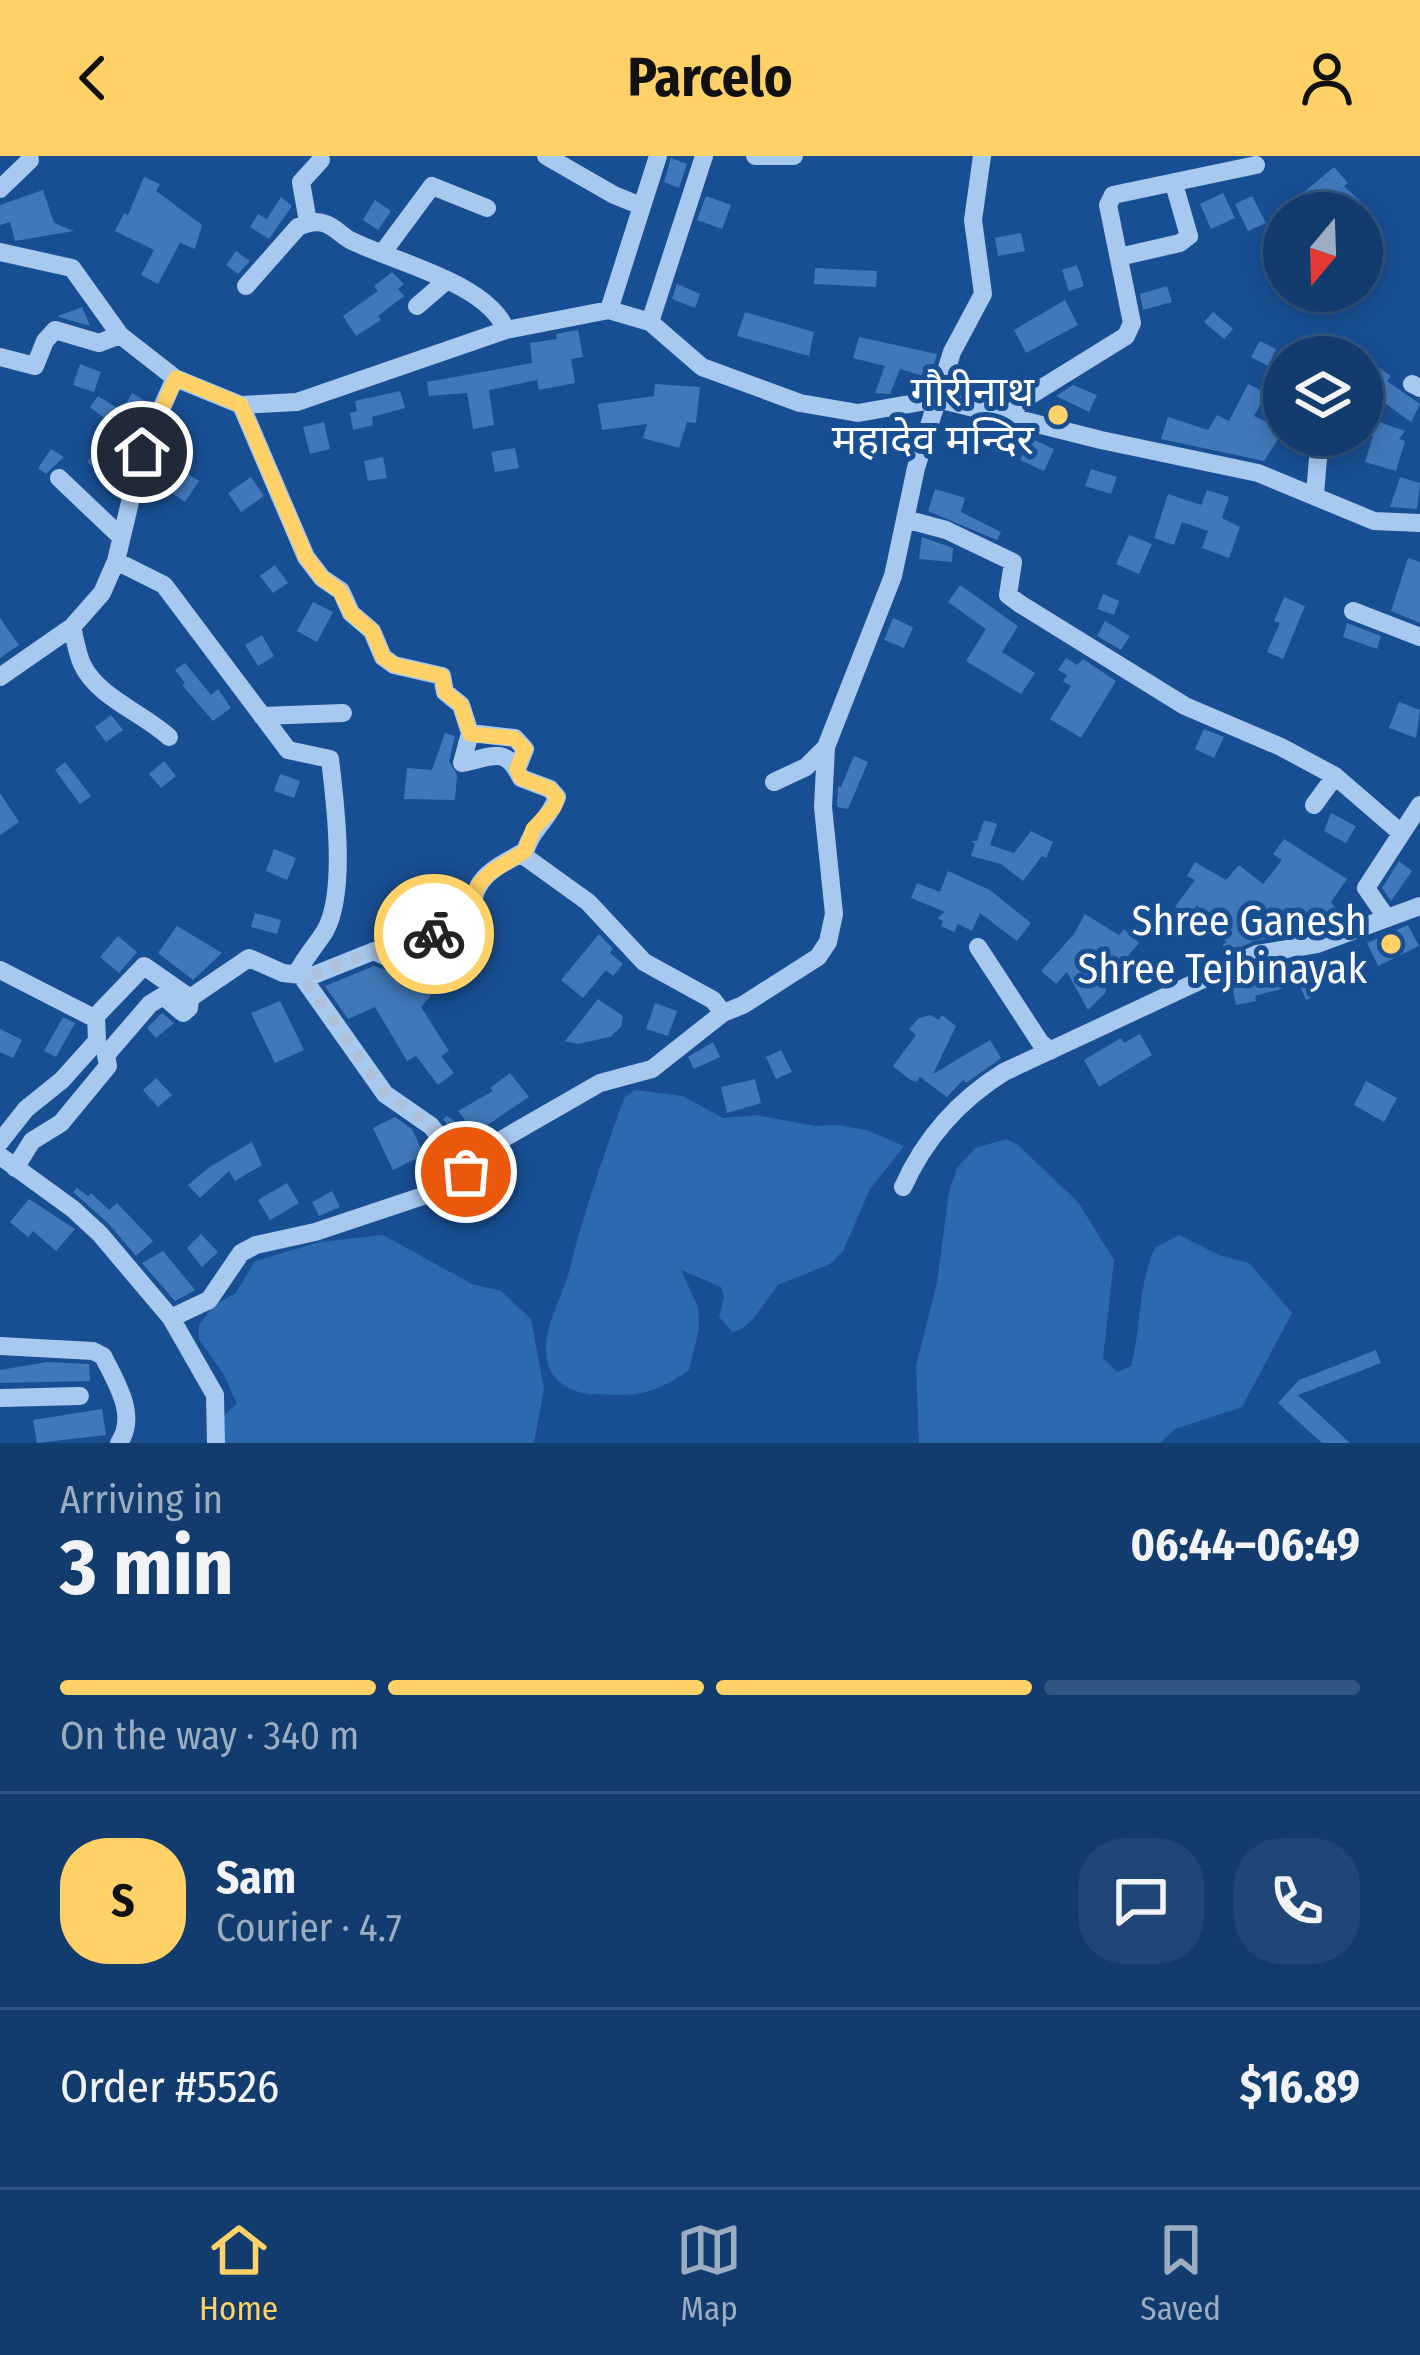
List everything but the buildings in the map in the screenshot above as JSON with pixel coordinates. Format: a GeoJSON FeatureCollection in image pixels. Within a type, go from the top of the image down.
{"type":"FeatureCollection","features":[{"type":"Feature","properties":{"kind":"street"},"geometry":{"type":"LineString","coordinates":[[546,156],[640,206]]}},
{"type":"Feature","properties":{"kind":"street"},"geometry":{"type":"LineString","coordinates":[[609,310],[658,156]]}},
{"type":"Feature","properties":{"kind":"street"},"geometry":{"type":"LineString","coordinates":[[650,322],[704,156]]}},
{"type":"Feature","properties":{"kind":"street"},"geometry":{"type":"LineString","coordinates":[[755,156],[794,156]]}},
{"type":"Feature","properties":{"kind":"street"},"geometry":{"type":"LineString","coordinates":[[171,1318],[209,1300],[241,1253],[432,1192],[466,1172],[501,1140],[600,1083],[652,1069],[723,1013],[818,957],[828,942],[834,914],[824,807],[826,747],[893,576],[952,352],[983,294],[973,220],[982,156]]}},
{"type":"Feature","properties":{"kind":"street"},"geometry":{"type":"LineString","coordinates":[[0,189],[31,160]]}},
{"type":"Feature","properties":{"kind":"street"},"geometry":{"type":"LineString","coordinates":[[308,222],[301,182],[321,160]]}},
{"type":"Feature","properties":{"kind":"street"},"geometry":{"type":"LineString","coordinates":[[1010,416],[1022,401],[1126,336],[1132,312],[1108,205],[1114,195],[1256,165]]}},
{"type":"Feature","properties":{"kind":"street"},"geometry":{"type":"LineString","coordinates":[[1119,257],[1180,243],[1190,236],[1174,184]]}},
{"type":"Feature","properties":{"kind":"street"},"geometry":{"type":"LineString","coordinates":[[383,252],[432,186],[487,208]]}},
{"type":"Feature","properties":{"kind":"street"},"geometry":{"type":"LineString","coordinates":[[246,286],[298,227],[308,222],[327,224],[351,241],[489,304],[506,330]]}},
{"type":"Feature","properties":{"kind":"street"},"geometry":{"type":"LineString","coordinates":[[0,252],[72,268],[120,335],[176,378],[241,405],[297,402],[506,330],[609,310],[650,322],[702,367],[800,404],[858,412],[938,399],[1258,473],[1375,521],[1420,523]]}},
{"type":"Feature","properties":{"kind":"street"},"geometry":{"type":"LineString","coordinates":[[417,306],[445,282]]}},
{"type":"Feature","properties":{"kind":"street"},"geometry":{"type":"LineString","coordinates":[[0,357],[34,366],[55,330],[99,344],[120,335]]}},
{"type":"Feature","properties":{"kind":"street"},"geometry":{"type":"LineString","coordinates":[[0,677],[72,627],[102,593],[116,561],[142,452],[176,378]]}},
{"type":"Feature","properties":{"kind":"street"},"geometry":{"type":"LineString","coordinates":[[241,405],[306,557],[340,591],[351,613],[372,631],[383,657],[394,665],[442,676],[445,692],[461,705],[470,734],[462,763],[502,755],[512,759],[521,778],[550,789],[557,797],[533,829],[524,856],[597,910],[644,962],[712,1000],[723,1013]]}},
{"type":"Feature","properties":{"kind":"street"},"geometry":{"type":"LineString","coordinates":[[1316,494],[1319,456]]}},
{"type":"Feature","properties":{"kind":"street"},"geometry":{"type":"LineString","coordinates":[[58,478],[122,537]]}},
{"type":"Feature","properties":{"kind":"street"},"geometry":{"type":"LineString","coordinates":[[905,519],[946,530],[1013,562],[1008,596],[1185,706],[1335,776],[1400,833]]}},
{"type":"Feature","properties":{"kind":"street"},"geometry":{"type":"LineString","coordinates":[[116,561],[164,585],[196,641],[288,750],[330,759],[340,833],[331,911],[326,929],[298,971],[385,1094],[431,1126],[466,1172]]}},
{"type":"Feature","properties":{"kind":"street"},"geometry":{"type":"LineString","coordinates":[[1353,611],[1420,637]]}},
{"type":"Feature","properties":{"kind":"street"},"geometry":{"type":"LineString","coordinates":[[72,627],[83,667],[106,694],[146,715],[170,737]]}},
{"type":"Feature","properties":{"kind":"street"},"geometry":{"type":"LineString","coordinates":[[1124,699],[1136,678]]}},
{"type":"Feature","properties":{"kind":"street"},"geometry":{"type":"LineString","coordinates":[[262,716],[344,713]]}},
{"type":"Feature","properties":{"kind":"street"},"geometry":{"type":"LineString","coordinates":[[470,734],[514,738],[525,749],[517,769]]}},
{"type":"Feature","properties":{"kind":"street"},"geometry":{"type":"LineString","coordinates":[[774,782],[806,767],[826,747]]}},
{"type":"Feature","properties":{"kind":"street"},"geometry":{"type":"LineString","coordinates":[[1314,805],[1335,776]]}},
{"type":"Feature","properties":{"kind":"street"},"geometry":{"type":"LineString","coordinates":[[1386,916],[1366,888],[1420,805]]}},
{"type":"Feature","properties":{"kind":"street"},"geometry":{"type":"LineString","coordinates":[[216,1443],[215,1395],[171,1318],[100,1234],[8,1162],[61,1123],[108,1066],[106,1055],[149,1004],[163,995],[183,1013],[190,998],[248,958],[303,977],[374,951],[389,958],[463,917],[478,885],[525,851]]}},
{"type":"Feature","properties":{"kind":"street"},"geometry":{"type":"LineString","coordinates":[[903,1187],[932,1136],[976,1089],[1257,954],[1317,944],[1420,907]]}},
{"type":"Feature","properties":{"kind":"street"},"geometry":{"type":"LineString","coordinates":[[978,947],[1050,1051]]}},
{"type":"Feature","properties":{"kind":"street"},"geometry":{"type":"LineString","coordinates":[[0,1142],[26,1109],[62,1080],[98,1041],[96,1019],[144,966],[190,998]]}},
{"type":"Feature","properties":{"kind":"street"},"geometry":{"type":"LineString","coordinates":[[0,970],[96,1019]]}},
{"type":"Feature","properties":{"kind":"street"},"geometry":{"type":"LineString","coordinates":[[0,1346],[93,1351],[103,1356],[128,1413],[127,1430],[118,1443]]}},
{"type":"Feature","properties":{"kind":"street"},"geometry":{"type":"LineString","coordinates":[[0,1398],[80,1396]]}},
{"type":"Feature","properties":{"kind":"shaded area"},"geometry":{"type":"Polygon","coordinates":[[[635,1090],[683,1096],[723,1118],[756,1115],[815,1126],[837,1125],[866,1130],[904,1146],[870,1189],[843,1251],[830,1264],[778,1285],[753,1319],[732,1332],[719,1317],[724,1297],[721,1287],[681,1270],[698,1307],[699,1329],[689,1370],[643,1392],[587,1394],[556,1379],[546,1343],[620,1109],[635,1090]]]}},
{"type":"Feature","properties":{"kind":"shaded area"},"geometry":{"type":"Polygon","coordinates":[[[1006,1139],[1078,1202],[1114,1260],[1103,1358],[1117,1372],[1131,1366],[1145,1277],[1155,1248],[1179,1235],[1219,1255],[1249,1263],[1292,1313],[1242,1407],[1175,1429],[1160,1443],[919,1443],[916,1366],[937,1283],[949,1192],[957,1168],[975,1148],[1006,1139]]]}},
{"type":"Feature","properties":{"kind":"shaded area"},"geometry":{"type":"Polygon","coordinates":[[[383,1235],[472,1284],[501,1291],[531,1319],[544,1389],[534,1443],[220,1443],[222,1421],[237,1404],[199,1339],[199,1325],[213,1306],[236,1293],[255,1261],[320,1242],[383,1235]]]}},
{"type":"Feature","properties":{"kind":"way so far"},"geometry":{"type":"LineString","coordinates":[[434,934],[389,958],[374,951],[304,979],[385,1094],[431,1126],[466,1172]]}},
{"type":"Feature","properties":{"kind":"place","name":"गौरीनाथ महादेव मन्दिर"},"geometry":{"type":"Point","coordinates":[1058,415]}},
{"type":"Feature","properties":{"kind":"place","name":"Shree Ganesh Shree Tejbinayak"},"geometry":{"type":"Point","coordinates":[1391,944]}},
{"type":"Feature","properties":{"kind":"route"},"geometry":{"type":"LineString","coordinates":[[142,452],[176,378],[241,405],[306,557],[340,591],[351,613],[372,631],[383,657],[394,665],[442,676],[445,692],[461,705],[470,734],[514,738],[525,749],[517,769],[521,778],[550,789],[557,797],[533,829],[525,851],[491,872],[478,885],[463,917],[434,934]]}}]}
